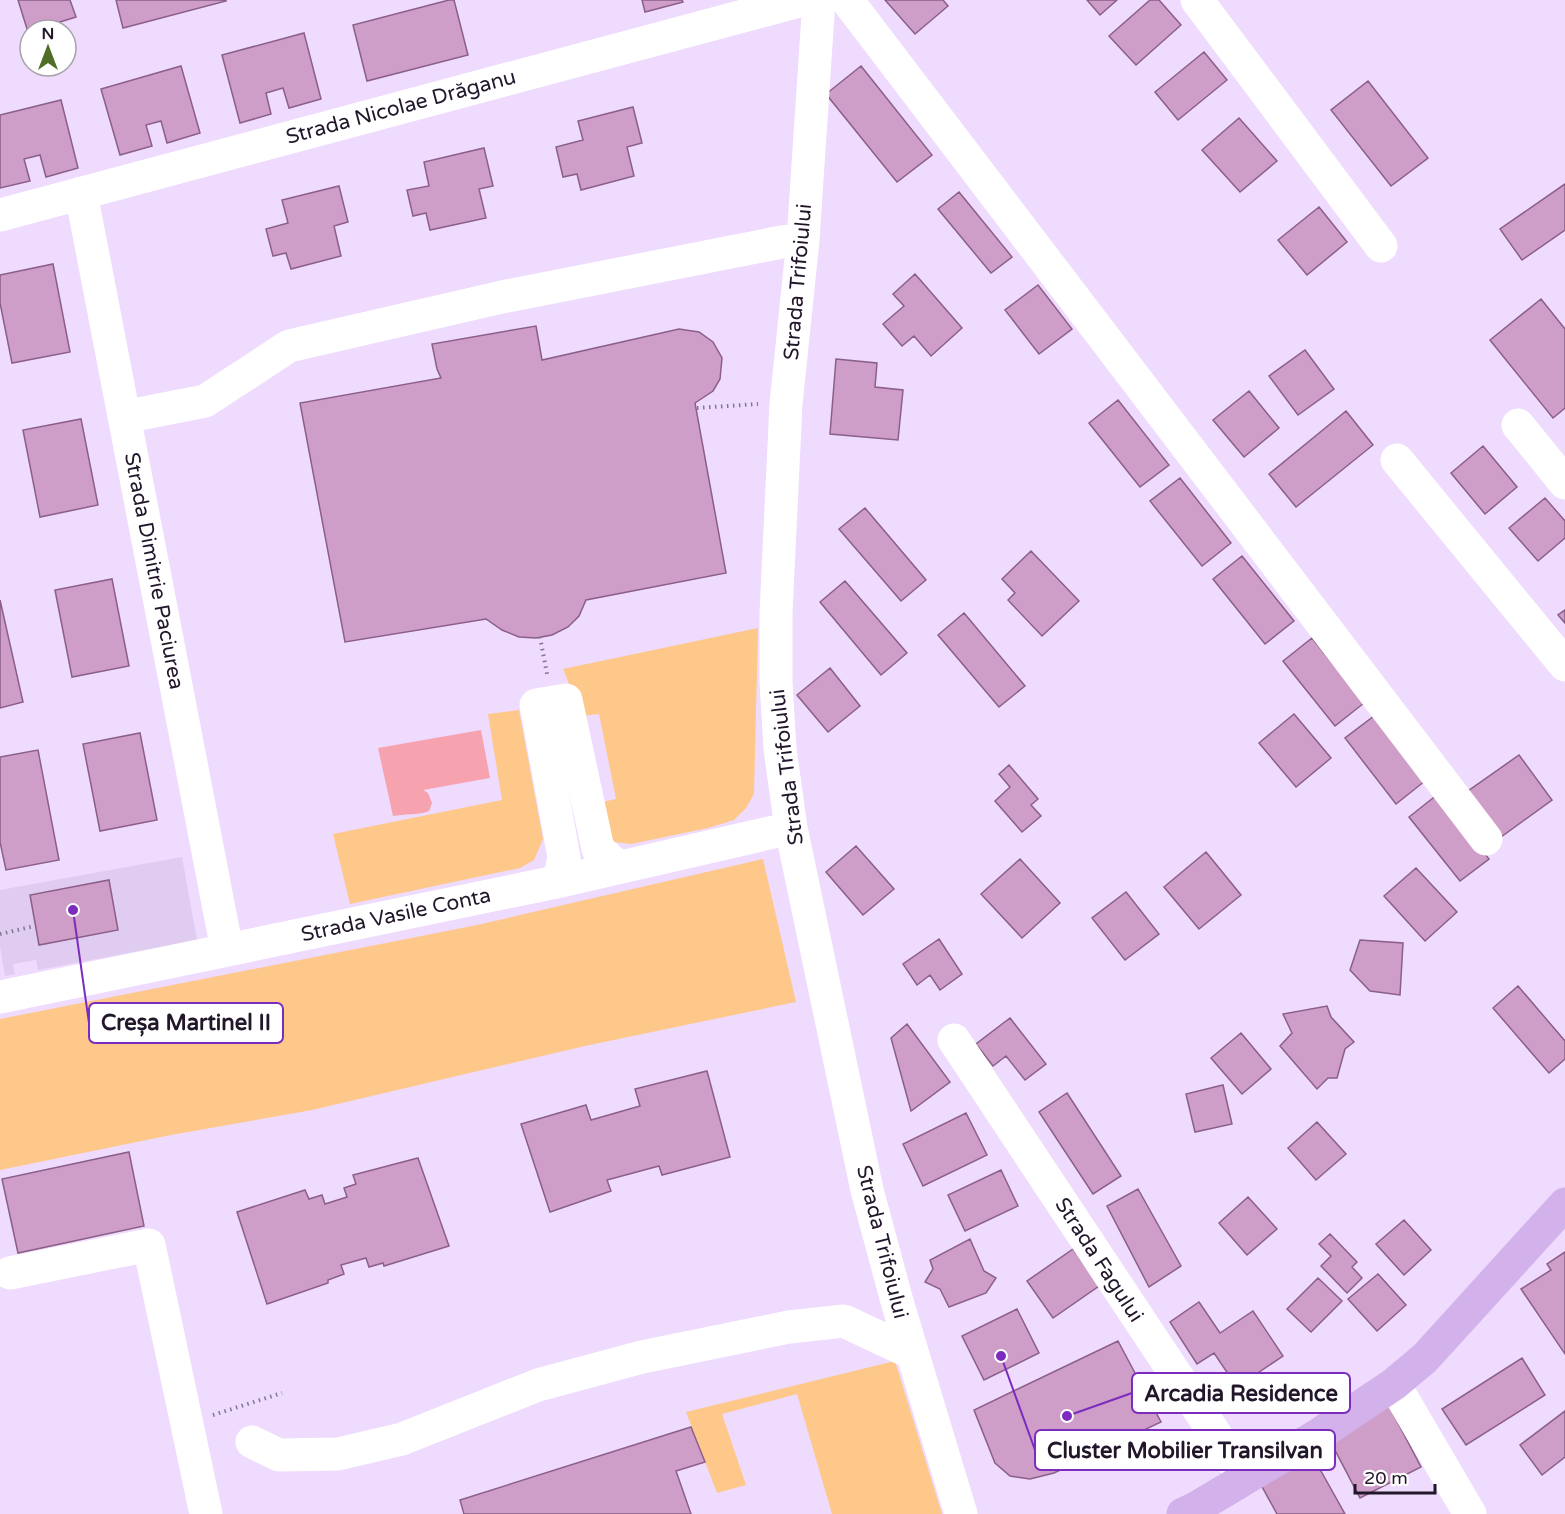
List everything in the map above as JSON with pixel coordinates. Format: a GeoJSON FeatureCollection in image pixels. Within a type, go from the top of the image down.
{"type":"FeatureCollection","features":[{"type":"Feature","properties":{"kind":"main road"},"geometry":{"type":"LineString","coordinates":[[1183,1514],[1318,1435],[1394,1384],[1425,1358],[1565,1204]]}},
{"type":"Feature","properties":{"kind":"street","name":"Strada Nicolae Drăganu"},"geometry":{"type":"LineString","coordinates":[[0,215],[803,0]]}},
{"type":"Feature","properties":{"kind":"street","name":"Strada Trifoiului"},"geometry":{"type":"LineString","coordinates":[[819,0],[803,240],[786,404],[776,613],[776,682],[780,749],[791,828],[867,1190],[912,1353],[961,1514]]}},
{"type":"Feature","properties":{"kind":"street"},"geometry":{"type":"LineString","coordinates":[[847,0],[1486,839]]}},
{"type":"Feature","properties":{"kind":"street"},"geometry":{"type":"LineString","coordinates":[[1197,0],[1381,246]]}},
{"type":"Feature","properties":{"kind":"street","name":"Strada Dimitrie Paciurea"},"geometry":{"type":"LineString","coordinates":[[81,193],[227,950]]}},
{"type":"Feature","properties":{"kind":"street"},"geometry":{"type":"LineString","coordinates":[[124,417],[205,401],[289,346],[514,295],[782,242],[803,240]]}},
{"type":"Feature","properties":{"kind":"street"},"geometry":{"type":"LineString","coordinates":[[1518,425],[1565,483]]}},
{"type":"Feature","properties":{"kind":"street"},"geometry":{"type":"LineString","coordinates":[[1397,460],[1565,665]]}},
{"type":"Feature","properties":{"kind":"street"},"geometry":{"type":"LineString","coordinates":[[556,882],[564,857],[536,705],[566,700],[598,849],[618,867]]}},
{"type":"Feature","properties":{"kind":"street","name":"Strada Vasile Conta"},"geometry":{"type":"LineString","coordinates":[[0,997],[556,882],[791,828]]}},
{"type":"Feature","properties":{"kind":"street","name":"Strada Fagului"},"geometry":{"type":"LineString","coordinates":[[954,1040],[1245,1479]]}},
{"type":"Feature","properties":{"kind":"street"},"geometry":{"type":"LineString","coordinates":[[10,1273],[149,1245],[206,1514]]}},
{"type":"Feature","properties":{"kind":"street"},"geometry":{"type":"LineString","coordinates":[[252,1442],[279,1455],[338,1454],[402,1439],[538,1385],[642,1357],[789,1327],[844,1321],[912,1353]]}},
{"type":"Feature","properties":{"kind":"street"},"geometry":{"type":"LineString","coordinates":[[1394,1384],[1470,1514]]}},
{"type":"Feature","properties":{"kind":"path"},"geometry":{"type":"LineString","coordinates":[[697,408],[768,403],[786,404]]}},
{"type":"Feature","properties":{"kind":"path"},"geometry":{"type":"LineString","coordinates":[[0,934],[35,926]]}},
{"type":"Feature","properties":{"kind":"path"},"geometry":{"type":"LineString","coordinates":[[187,1424],[282,1393]]}},
{"type":"Feature","properties":{"kind":"shaded area"},"geometry":{"type":"Polygon","coordinates":[[[758,628],[754,794],[746,808],[734,820],[708,828],[631,844],[614,842],[597,803],[616,799],[599,714],[582,716],[563,669],[758,628]]]}},
{"type":"Feature","properties":{"kind":"shaded area"},"geometry":{"type":"Polygon","coordinates":[[[519,710],[543,839],[534,860],[520,868],[350,904],[333,834],[502,800],[488,714],[519,710]]]}},
{"type":"Feature","properties":{"kind":"shaded area"},"geometry":{"type":"Polygon","coordinates":[[[481,730],[490,778],[423,790],[428,793],[432,803],[429,811],[393,816],[378,748],[481,730]]]}},
{"type":"Feature","properties":{"kind":"shaded area"},"geometry":{"type":"Polygon","coordinates":[[[182,857],[197,940],[38,970],[36,960],[13,964],[15,974],[5,976],[0,947],[0,890],[182,857]]]}},
{"type":"Feature","properties":{"kind":"shaded area"},"geometry":{"type":"Polygon","coordinates":[[[763,859],[796,1002],[585,1046],[312,1110],[171,1135],[0,1170],[0,1019],[477,925],[763,859]]]}},
{"type":"Feature","properties":{"kind":"shaded area"},"geometry":{"type":"Polygon","coordinates":[[[895,1361],[942,1514],[832,1514],[797,1394],[722,1414],[746,1485],[717,1493],[686,1412],[895,1361]]]}},
{"type":"Feature","properties":{"kind":"building"},"geometry":{"type":"Polygon","coordinates":[[[18,0],[70,0],[76,17],[73,18],[24,18],[18,0]]]}},
{"type":"Feature","properties":{"kind":"building"},"geometry":{"type":"Polygon","coordinates":[[[116,0],[226,0],[226,1],[123,28],[116,0]]]}},
{"type":"Feature","properties":{"kind":"building"},"geometry":{"type":"Polygon","coordinates":[[[454,0],[468,55],[367,81],[353,25],[454,0]]]}},
{"type":"Feature","properties":{"kind":"building"},"geometry":{"type":"Polygon","coordinates":[[[642,0],[682,0],[683,2],[645,12],[642,0]]]}},
{"type":"Feature","properties":{"kind":"building"},"geometry":{"type":"Polygon","coordinates":[[[885,0],[943,0],[948,6],[915,34],[885,0]]]}},
{"type":"Feature","properties":{"kind":"building"},"geometry":{"type":"Polygon","coordinates":[[[1087,0],[1117,0],[1100,15],[1087,0]]]}},
{"type":"Feature","properties":{"kind":"building"},"geometry":{"type":"Polygon","coordinates":[[[1150,0],[1159,0],[1181,25],[1136,65],[1109,36],[1150,0]]]}},
{"type":"Feature","properties":{"kind":"building"},"geometry":{"type":"Polygon","coordinates":[[[304,33],[321,99],[289,108],[283,88],[266,93],[271,114],[240,123],[222,55],[304,33]]]}},
{"type":"Feature","properties":{"kind":"building"},"geometry":{"type":"Polygon","coordinates":[[[1204,52],[1227,80],[1178,120],[1155,92],[1204,52]]]}},
{"type":"Feature","properties":{"kind":"building"},"geometry":{"type":"Polygon","coordinates":[[[181,66],[200,133],[167,143],[161,121],[146,125],[152,146],[120,155],[101,89],[181,66]]]}},
{"type":"Feature","properties":{"kind":"building"},"geometry":{"type":"Polygon","coordinates":[[[861,66],[932,155],[897,182],[826,94],[861,66]]]}},
{"type":"Feature","properties":{"kind":"building"},"geometry":{"type":"Polygon","coordinates":[[[1368,81],[1428,158],[1391,186],[1331,110],[1368,81]]]}},
{"type":"Feature","properties":{"kind":"building"},"geometry":{"type":"Polygon","coordinates":[[[61,100],[78,168],[46,177],[40,155],[24,159],[30,181],[0,188],[0,115],[61,100]]]}},
{"type":"Feature","properties":{"kind":"building"},"geometry":{"type":"Polygon","coordinates":[[[633,107],[642,143],[627,147],[634,176],[581,190],[577,174],[563,177],[556,147],[583,140],[578,121],[633,107]]]}},
{"type":"Feature","properties":{"kind":"building"},"geometry":{"type":"Polygon","coordinates":[[[1239,118],[1277,161],[1240,192],[1202,150],[1239,118]]]}},
{"type":"Feature","properties":{"kind":"building"},"geometry":{"type":"Polygon","coordinates":[[[484,148],[493,186],[479,189],[486,218],[430,230],[426,213],[413,216],[407,190],[429,186],[424,162],[484,148]]]}},
{"type":"Feature","properties":{"kind":"building"},"geometry":{"type":"Polygon","coordinates":[[[1565,184],[1565,230],[1522,260],[1500,229],[1565,184]]]}},
{"type":"Feature","properties":{"kind":"building"},"geometry":{"type":"Polygon","coordinates":[[[339,186],[348,222],[334,226],[341,256],[291,269],[286,253],[273,256],[266,229],[288,223],[282,200],[339,186]]]}},
{"type":"Feature","properties":{"kind":"building"},"geometry":{"type":"Polygon","coordinates":[[[959,192],[1012,257],[991,273],[938,209],[959,192]]]}},
{"type":"Feature","properties":{"kind":"building"},"geometry":{"type":"Polygon","coordinates":[[[1319,207],[1347,242],[1307,275],[1278,240],[1319,207]]]}},
{"type":"Feature","properties":{"kind":"building"},"geometry":{"type":"Polygon","coordinates":[[[53,264],[70,352],[12,363],[0,303],[0,275],[53,264]]]}},
{"type":"Feature","properties":{"kind":"building"},"geometry":{"type":"Polygon","coordinates":[[[915,274],[962,328],[931,356],[914,336],[902,346],[883,324],[904,306],[893,294],[915,274]]]}},
{"type":"Feature","properties":{"kind":"building"},"geometry":{"type":"Polygon","coordinates":[[[1038,285],[1072,329],[1039,354],[1005,310],[1038,285]]]}},
{"type":"Feature","properties":{"kind":"building"},"geometry":{"type":"Polygon","coordinates":[[[1541,299],[1565,329],[1565,408],[1553,418],[1490,340],[1541,299]]]}},
{"type":"Feature","properties":{"kind":"building"},"geometry":{"type":"Polygon","coordinates":[[[536,326],[542,360],[679,329],[699,332],[713,342],[722,358],[720,379],[713,391],[695,403],[726,573],[586,600],[579,616],[568,627],[552,635],[536,638],[519,637],[502,630],[486,619],[345,642],[300,403],[441,378],[432,344],[536,326]]]}},
{"type":"Feature","properties":{"kind":"building"},"geometry":{"type":"Polygon","coordinates":[[[1305,350],[1334,389],[1298,415],[1269,376],[1305,350]]]}},
{"type":"Feature","properties":{"kind":"building"},"geometry":{"type":"Polygon","coordinates":[[[836,359],[877,363],[875,387],[903,390],[898,440],[830,434],[836,359]]]}},
{"type":"Feature","properties":{"kind":"building"},"geometry":{"type":"Polygon","coordinates":[[[1249,391],[1279,428],[1244,457],[1213,420],[1249,391]]]}},
{"type":"Feature","properties":{"kind":"building"},"geometry":{"type":"Polygon","coordinates":[[[1118,400],[1169,465],[1140,487],[1089,423],[1118,400]]]}},
{"type":"Feature","properties":{"kind":"building"},"geometry":{"type":"Polygon","coordinates":[[[1346,411],[1373,445],[1296,507],[1269,474],[1346,411]]]}},
{"type":"Feature","properties":{"kind":"building"},"geometry":{"type":"Polygon","coordinates":[[[81,419],[98,505],[40,517],[23,430],[81,419]]]}},
{"type":"Feature","properties":{"kind":"building"},"geometry":{"type":"Polygon","coordinates":[[[1483,446],[1517,487],[1485,514],[1451,473],[1483,446]]]}},
{"type":"Feature","properties":{"kind":"building"},"geometry":{"type":"Polygon","coordinates":[[[1180,478],[1231,543],[1202,566],[1150,501],[1180,478]]]}},
{"type":"Feature","properties":{"kind":"building"},"geometry":{"type":"Polygon","coordinates":[[[1545,498],[1565,521],[1565,538],[1538,561],[1509,528],[1545,498]]]}},
{"type":"Feature","properties":{"kind":"building"},"geometry":{"type":"Polygon","coordinates":[[[865,508],[926,580],[901,601],[839,529],[865,508]]]}},
{"type":"Feature","properties":{"kind":"building"},"geometry":{"type":"Polygon","coordinates":[[[1031,551],[1079,601],[1042,636],[1008,600],[1015,593],[1002,579],[1031,551]]]}},
{"type":"Feature","properties":{"kind":"building"},"geometry":{"type":"Polygon","coordinates":[[[1242,556],[1294,621],[1265,644],[1213,579],[1242,556]]]}},
{"type":"Feature","properties":{"kind":"building"},"geometry":{"type":"Polygon","coordinates":[[[112,579],[129,666],[72,677],[55,590],[112,579]]]}},
{"type":"Feature","properties":{"kind":"building"},"geometry":{"type":"Polygon","coordinates":[[[845,581],[907,653],[881,675],[820,602],[845,581]]]}},
{"type":"Feature","properties":{"kind":"building"},"geometry":{"type":"Polygon","coordinates":[[[0,600],[23,702],[0,708],[0,600]]]}},
{"type":"Feature","properties":{"kind":"building"},"geometry":{"type":"Polygon","coordinates":[[[1565,610],[1565,623],[1558,615],[1565,610]]]}},
{"type":"Feature","properties":{"kind":"building"},"geometry":{"type":"Polygon","coordinates":[[[964,613],[1025,686],[999,707],[938,635],[964,613]]]}},
{"type":"Feature","properties":{"kind":"building"},"geometry":{"type":"Polygon","coordinates":[[[1312,638],[1364,703],[1335,726],[1283,661],[1312,638]]]}},
{"type":"Feature","properties":{"kind":"building"},"geometry":{"type":"Polygon","coordinates":[[[830,668],[860,706],[828,732],[797,695],[830,668]]]}},
{"type":"Feature","properties":{"kind":"building"},"geometry":{"type":"Polygon","coordinates":[[[1294,714],[1331,758],[1296,787],[1259,743],[1294,714]]]}},
{"type":"Feature","properties":{"kind":"building"},"geometry":{"type":"Polygon","coordinates":[[[1374,716],[1425,781],[1396,804],[1345,738],[1374,716]]]}},
{"type":"Feature","properties":{"kind":"building"},"geometry":{"type":"Polygon","coordinates":[[[140,733],[157,820],[100,831],[83,744],[140,733]]]}},
{"type":"Feature","properties":{"kind":"building"},"geometry":{"type":"Polygon","coordinates":[[[38,750],[59,860],[6,870],[0,842],[0,757],[38,750]]]}},
{"type":"Feature","properties":{"kind":"building"},"geometry":{"type":"Polygon","coordinates":[[[1519,755],[1552,800],[1501,837],[1468,791],[1519,755]]]}},
{"type":"Feature","properties":{"kind":"building"},"geometry":{"type":"Polygon","coordinates":[[[1009,765],[1038,799],[1031,805],[1041,816],[1022,832],[995,801],[1010,787],[999,774],[1009,765]]]}},
{"type":"Feature","properties":{"kind":"building"},"geometry":{"type":"Polygon","coordinates":[[[1438,794],[1489,859],[1460,881],[1409,817],[1438,794]]]}},
{"type":"Feature","properties":{"kind":"building"},"geometry":{"type":"Polygon","coordinates":[[[856,846],[894,889],[863,915],[826,872],[856,846]]]}},
{"type":"Feature","properties":{"kind":"building"},"geometry":{"type":"Polygon","coordinates":[[[1206,852],[1241,895],[1199,929],[1164,887],[1206,852]]]}},
{"type":"Feature","properties":{"kind":"building"},"geometry":{"type":"Polygon","coordinates":[[[1020,859],[1060,903],[1022,938],[981,894],[1020,859]]]}},
{"type":"Feature","properties":{"kind":"building"},"geometry":{"type":"Polygon","coordinates":[[[1416,868],[1457,912],[1425,941],[1384,896],[1416,868]]]}},
{"type":"Feature","properties":{"kind":"building"},"geometry":{"type":"Polygon","coordinates":[[[109,880],[118,930],[39,945],[30,895],[109,880]]]}},
{"type":"Feature","properties":{"kind":"building"},"geometry":{"type":"Polygon","coordinates":[[[1126,892],[1159,934],[1125,960],[1092,918],[1126,892]]]}},
{"type":"Feature","properties":{"kind":"building"},"geometry":{"type":"Polygon","coordinates":[[[939,939],[962,974],[940,990],[930,975],[917,985],[903,964],[939,939]]]}},
{"type":"Feature","properties":{"kind":"building"},"geometry":{"type":"Polygon","coordinates":[[[1360,940],[1403,943],[1400,995],[1370,991],[1350,970],[1360,940]]]}},
{"type":"Feature","properties":{"kind":"building"},"geometry":{"type":"Polygon","coordinates":[[[1518,986],[1565,1041],[1565,1059],[1549,1073],[1493,1008],[1518,986]]]}},
{"type":"Feature","properties":{"kind":"building"},"geometry":{"type":"Polygon","coordinates":[[[1327,1006],[1331,1017],[1354,1042],[1345,1049],[1337,1078],[1328,1078],[1317,1089],[1280,1046],[1292,1033],[1283,1014],[1327,1006]]]}},
{"type":"Feature","properties":{"kind":"building"},"geometry":{"type":"Polygon","coordinates":[[[1010,1018],[1046,1064],[1025,1080],[1006,1056],[993,1066],[976,1044],[1010,1018]]]}},
{"type":"Feature","properties":{"kind":"building"},"geometry":{"type":"Polygon","coordinates":[[[907,1024],[950,1082],[911,1111],[891,1038],[907,1024]]]}},
{"type":"Feature","properties":{"kind":"building"},"geometry":{"type":"Polygon","coordinates":[[[1241,1033],[1271,1069],[1242,1094],[1211,1058],[1241,1033]]]}},
{"type":"Feature","properties":{"kind":"building"},"geometry":{"type":"Polygon","coordinates":[[[707,1071],[730,1157],[662,1175],[659,1166],[607,1180],[611,1191],[550,1212],[521,1124],[586,1105],[591,1120],[640,1106],[635,1089],[707,1071]]]}},
{"type":"Feature","properties":{"kind":"building"},"geometry":{"type":"Polygon","coordinates":[[[1223,1085],[1232,1124],[1195,1132],[1186,1094],[1223,1085]]]}},
{"type":"Feature","properties":{"kind":"building"},"geometry":{"type":"Polygon","coordinates":[[[1067,1093],[1121,1176],[1093,1194],[1039,1112],[1067,1093]]]}},
{"type":"Feature","properties":{"kind":"building"},"geometry":{"type":"Polygon","coordinates":[[[966,1113],[987,1155],[923,1186],[903,1144],[966,1113]]]}},
{"type":"Feature","properties":{"kind":"building"},"geometry":{"type":"Polygon","coordinates":[[[1317,1122],[1346,1154],[1316,1180],[1288,1148],[1317,1122]]]}},
{"type":"Feature","properties":{"kind":"building"},"geometry":{"type":"Polygon","coordinates":[[[129,1152],[144,1226],[18,1253],[2,1179],[129,1152]]]}},
{"type":"Feature","properties":{"kind":"building"},"geometry":{"type":"Polygon","coordinates":[[[418,1158],[449,1246],[384,1266],[383,1263],[369,1267],[366,1258],[341,1265],[344,1274],[328,1280],[328,1283],[267,1304],[237,1212],[305,1190],[309,1199],[322,1195],[325,1204],[347,1197],[344,1188],[356,1184],[353,1175],[418,1158]]]}},
{"type":"Feature","properties":{"kind":"building"},"geometry":{"type":"Polygon","coordinates":[[[1001,1170],[1018,1206],[965,1231],[948,1195],[1001,1170]]]}},
{"type":"Feature","properties":{"kind":"building"},"geometry":{"type":"Polygon","coordinates":[[[1138,1189],[1181,1266],[1149,1287],[1107,1206],[1138,1189]]]}},
{"type":"Feature","properties":{"kind":"building"},"geometry":{"type":"Polygon","coordinates":[[[1248,1197],[1277,1229],[1247,1255],[1219,1223],[1248,1197]]]}},
{"type":"Feature","properties":{"kind":"building"},"geometry":{"type":"Polygon","coordinates":[[[1404,1220],[1431,1250],[1404,1275],[1376,1244],[1404,1220]]]}},
{"type":"Feature","properties":{"kind":"building"},"geometry":{"type":"Polygon","coordinates":[[[1330,1234],[1357,1262],[1352,1267],[1362,1278],[1347,1293],[1321,1266],[1331,1256],[1319,1244],[1330,1234]]]}},
{"type":"Feature","properties":{"kind":"building"},"geometry":{"type":"Polygon","coordinates":[[[970,1239],[984,1271],[996,1278],[986,1293],[949,1307],[940,1289],[925,1282],[933,1269],[930,1260],[970,1239]]]}},
{"type":"Feature","properties":{"kind":"building"},"geometry":{"type":"Polygon","coordinates":[[[1073,1249],[1099,1286],[1053,1318],[1027,1281],[1073,1249]]]}},
{"type":"Feature","properties":{"kind":"building"},"geometry":{"type":"Polygon","coordinates":[[[1565,1252],[1565,1354],[1521,1289],[1551,1270],[1547,1264],[1565,1252]]]}},
{"type":"Feature","properties":{"kind":"building"},"geometry":{"type":"Polygon","coordinates":[[[1378,1274],[1406,1305],[1377,1331],[1348,1299],[1378,1274]]]}},
{"type":"Feature","properties":{"kind":"building"},"geometry":{"type":"Polygon","coordinates":[[[1318,1278],[1342,1301],[1311,1332],[1287,1309],[1318,1278]]]}},
{"type":"Feature","properties":{"kind":"building"},"geometry":{"type":"Polygon","coordinates":[[[1199,1302],[1220,1333],[1253,1311],[1283,1356],[1237,1387],[1214,1353],[1197,1364],[1170,1322],[1199,1302]]]}},
{"type":"Feature","properties":{"kind":"building"},"geometry":{"type":"Polygon","coordinates":[[[1017,1309],[1039,1353],[984,1380],[962,1336],[1017,1309]]]}},
{"type":"Feature","properties":{"kind":"building"},"geometry":{"type":"Polygon","coordinates":[[[1118,1341],[1161,1422],[1054,1473],[1030,1479],[1010,1476],[995,1463],[974,1410],[1118,1341]]]}},
{"type":"Feature","properties":{"kind":"building"},"geometry":{"type":"Polygon","coordinates":[[[1522,1358],[1545,1395],[1466,1445],[1442,1409],[1522,1358]]]}},
{"type":"Feature","properties":{"kind":"building"},"geometry":{"type":"Polygon","coordinates":[[[1386,1400],[1421,1467],[1360,1498],[1325,1431],[1386,1400]]]}},
{"type":"Feature","properties":{"kind":"building"},"geometry":{"type":"Polygon","coordinates":[[[1565,1411],[1565,1457],[1542,1475],[1520,1445],[1565,1411]]]}},
{"type":"Feature","properties":{"kind":"building"},"geometry":{"type":"Polygon","coordinates":[[[691,1427],[705,1462],[676,1471],[691,1514],[464,1514],[460,1500],[691,1427]]]}},
{"type":"Feature","properties":{"kind":"building"},"geometry":{"type":"Polygon","coordinates":[[[1312,1455],[1345,1514],[1277,1514],[1260,1483],[1312,1455]]]}},
{"type":"Feature","properties":{"kind":"place","name":"Creșa Martinel II"},"geometry":{"type":"Point","coordinates":[73,910]}},
{"type":"Feature","properties":{"kind":"place","name":"Cluster Mobilier Transilvan"},"geometry":{"type":"Point","coordinates":[1001,1356]}},
{"type":"Feature","properties":{"kind":"place","name":"Arcadia Residence"},"geometry":{"type":"Point","coordinates":[1067,1416]}}]}
